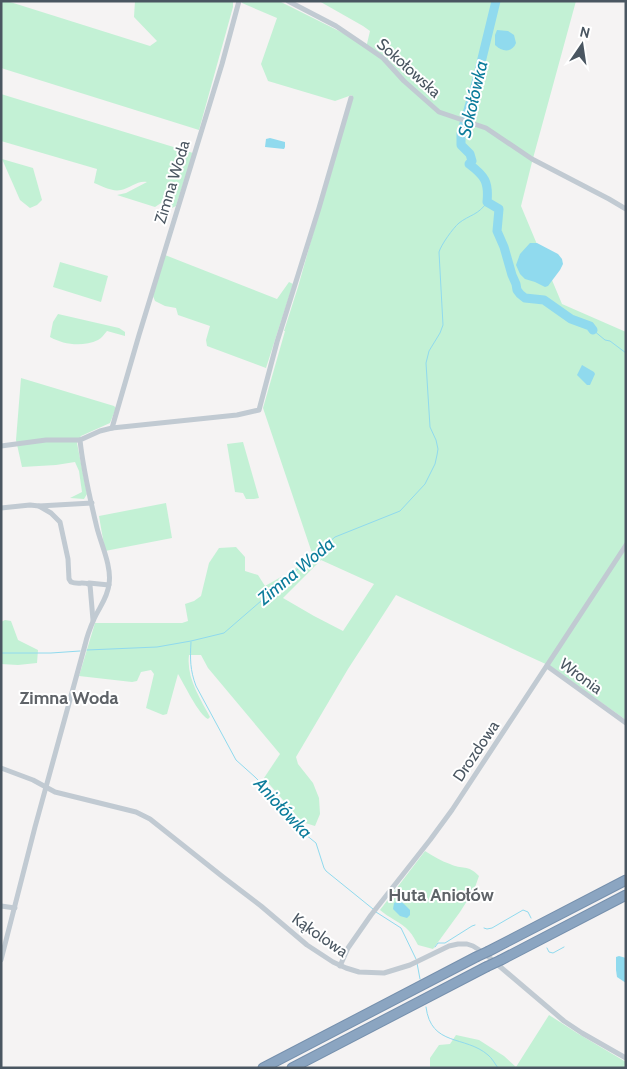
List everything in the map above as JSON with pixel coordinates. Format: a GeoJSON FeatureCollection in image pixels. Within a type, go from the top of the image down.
{"type":"FeatureCollection","features":[{"type":"Feature","properties":{"kind":"highway"},"geometry":{"type":"LineString","coordinates":[[263,1068],[626,880]]}},
{"type":"Feature","properties":{"kind":"highway"},"geometry":{"type":"LineString","coordinates":[[292,1068],[626,895]]}},
{"type":"Feature","properties":{"kind":"street","name":"Zimna Woda"},"geometry":{"type":"LineString","coordinates":[[112,428],[222,64],[239,1]]}},
{"type":"Feature","properties":{"kind":"street","name":"Sokołowska"},"geometry":{"type":"LineString","coordinates":[[288,1],[356,38],[383,58],[404,81],[439,112],[486,128],[532,158],[626,209]]}},
{"type":"Feature","properties":{"kind":"street"},"geometry":{"type":"LineString","coordinates":[[1,446],[46,440],[80,440],[112,428],[237,415],[259,410],[277,342],[351,98]]}},
{"type":"Feature","properties":{"kind":"street"},"geometry":{"type":"LineString","coordinates":[[1,960],[84,645],[109,585],[110,577],[97,527],[81,453],[80,440]]}},
{"type":"Feature","properties":{"kind":"street"},"geometry":{"type":"LineString","coordinates":[[1,508],[92,503]]}},
{"type":"Feature","properties":{"kind":"street"},"geometry":{"type":"LineString","coordinates":[[39,506],[51,513],[60,522],[71,582],[109,585]]}},
{"type":"Feature","properties":{"kind":"street","name":"Drozdowa"},"geometry":{"type":"LineString","coordinates":[[340,966],[348,948],[440,826],[626,546]]}},
{"type":"Feature","properties":{"kind":"street"},"geometry":{"type":"LineString","coordinates":[[88,583],[92,587],[92,623]]}},
{"type":"Feature","properties":{"kind":"street","name":"Wronia"},"geometry":{"type":"LineString","coordinates":[[547,666],[626,723]]}},
{"type":"Feature","properties":{"kind":"street","name":"Kąkolowa"},"geometry":{"type":"LineString","coordinates":[[1,768],[33,780],[57,793],[136,812],[150,819],[262,906],[307,945],[340,966],[359,972],[384,973],[410,965],[449,946],[458,944],[474,946],[568,1024],[626,1058]]}},
{"type":"Feature","properties":{"kind":"street"},"geometry":{"type":"LineString","coordinates":[[1,906],[15,908]]}},
{"type":"Feature","properties":{"kind":"green space"},"geometry":{"type":"Polygon","coordinates":[[[1,1],[7,1],[150,46],[157,41],[134,17],[135,1],[233,1],[233,7],[199,130],[1,68],[1,1]]]}},
{"type":"Feature","properties":{"kind":"green space"},"geometry":{"type":"Polygon","coordinates":[[[242,1],[279,1],[351,37],[366,48],[370,31],[319,1],[576,1],[521,206],[562,304],[626,332],[626,720],[550,666],[396,595],[348,669],[296,757],[298,764],[313,783],[319,798],[320,814],[315,826],[302,822],[264,778],[280,754],[208,668],[201,655],[189,655],[189,663],[198,695],[210,717],[208,719],[196,706],[178,674],[167,714],[163,715],[146,708],[154,674],[151,670],[141,672],[137,681],[132,682],[79,676],[95,623],[182,623],[188,621],[185,604],[201,596],[209,563],[219,548],[236,547],[245,557],[245,571],[258,575],[265,586],[281,577],[285,578],[312,553],[263,408],[352,95],[335,101],[268,81],[261,64],[277,18],[242,3],[242,1]],[[321,560],[283,598],[343,631],[374,584],[321,560]]]}},
{"type":"Feature","properties":{"kind":"green space"},"geometry":{"type":"Polygon","coordinates":[[[1,94],[193,153],[176,206],[172,208],[161,203],[155,207],[117,195],[126,193],[147,182],[140,182],[121,190],[111,189],[94,183],[97,169],[1,141],[1,94]]]}},
{"type":"Feature","properties":{"kind":"green space"},"geometry":{"type":"Polygon","coordinates":[[[2,159],[33,168],[42,200],[37,205],[30,208],[20,200],[2,159]]]}},
{"type":"Feature","properties":{"kind":"green space"},"geometry":{"type":"Polygon","coordinates":[[[165,255],[277,299],[289,282],[293,284],[266,368],[207,346],[206,340],[210,326],[178,315],[176,308],[165,306],[155,301],[153,296],[165,255]]]}},
{"type":"Feature","properties":{"kind":"green space"},"geometry":{"type":"Polygon","coordinates":[[[60,262],[108,276],[101,302],[53,287],[60,262]]]}},
{"type":"Feature","properties":{"kind":"green space"},"geometry":{"type":"Polygon","coordinates":[[[58,314],[119,328],[125,332],[125,336],[107,331],[99,339],[86,344],[61,342],[50,337],[53,322],[58,314]]]}},
{"type":"Feature","properties":{"kind":"green space"},"geometry":{"type":"Polygon","coordinates":[[[21,378],[116,408],[110,423],[81,436],[77,443],[87,494],[84,499],[70,498],[82,492],[79,471],[75,462],[22,467],[16,440],[21,378]]]}},
{"type":"Feature","properties":{"kind":"green space"},"geometry":{"type":"Polygon","coordinates":[[[243,442],[259,498],[246,499],[243,493],[235,492],[227,444],[243,442]]]}},
{"type":"Feature","properties":{"kind":"green space"},"geometry":{"type":"Polygon","coordinates":[[[166,503],[172,538],[105,551],[99,516],[166,503]]]}},
{"type":"Feature","properties":{"kind":"green space"},"geometry":{"type":"Polygon","coordinates":[[[5,620],[11,621],[18,640],[38,650],[37,663],[1,664],[1,622],[5,620]]]}},
{"type":"Feature","properties":{"kind":"green space"},"geometry":{"type":"Polygon","coordinates":[[[425,851],[454,866],[472,870],[479,876],[474,890],[433,949],[418,945],[406,928],[380,910],[425,851]]]}},
{"type":"Feature","properties":{"kind":"green space"},"geometry":{"type":"Polygon","coordinates":[[[549,1015],[626,1062],[626,1068],[430,1068],[430,1058],[439,1045],[450,1044],[456,1035],[479,1040],[504,1056],[516,1067],[549,1015]]]}},
{"type":"Feature","properties":{"kind":"water"},"geometry":{"type":"Polygon","coordinates":[[[497,30],[508,31],[514,35],[516,43],[512,49],[504,50],[495,45],[497,30]]]}},
{"type":"Feature","properties":{"kind":"water"},"geometry":{"type":"Polygon","coordinates":[[[270,138],[285,142],[284,149],[265,147],[266,139],[270,138]]]}},
{"type":"Feature","properties":{"kind":"water"},"geometry":{"type":"Polygon","coordinates":[[[530,243],[537,243],[558,254],[562,259],[563,264],[560,270],[548,286],[545,287],[525,279],[520,274],[516,265],[520,254],[530,243]]]}},
{"type":"Feature","properties":{"kind":"water"},"geometry":{"type":"Polygon","coordinates":[[[582,365],[595,374],[590,385],[587,385],[577,375],[582,365]]]}},
{"type":"Feature","properties":{"kind":"water"},"geometry":{"type":"Polygon","coordinates":[[[400,901],[410,910],[410,915],[407,918],[400,916],[393,909],[394,903],[400,901]]]}},
{"type":"Feature","properties":{"kind":"water"},"geometry":{"type":"Polygon","coordinates":[[[616,957],[626,958],[626,983],[617,977],[616,957]]]}},
{"type":"Feature","properties":{"kind":"waterway","name":"Sokołówka"},"geometry":{"type":"LineString","coordinates":[[496,1],[461,134],[461,145],[470,154],[472,161],[469,164],[485,180],[487,202],[499,209],[497,231],[517,290],[525,298],[544,300],[571,319],[590,326],[593,330]]}},
{"type":"Feature","properties":{"kind":"waterway","name":"Zimna Woda"},"geometry":{"type":"LineString","coordinates":[[87,650],[157,647],[224,633],[335,537],[400,511],[425,484],[435,464],[438,449],[430,427],[426,363],[429,351],[443,325],[439,252],[456,225],[477,212],[487,202]]}},
{"type":"Feature","properties":{"kind":"waterway","name":"Sokołówka"},"geometry":{"type":"LineString","coordinates":[[593,330],[626,353]]}},
{"type":"Feature","properties":{"kind":"waterway","name":"Aniołówka"},"geometry":{"type":"LineString","coordinates":[[191,642],[191,664],[196,686],[236,760],[268,790],[295,826],[316,843],[326,871],[373,909]]}},
{"type":"Feature","properties":{"kind":"waterway","name":"Zimna Woda"},"geometry":{"type":"LineString","coordinates":[[1,653],[80,651]]}},
{"type":"Feature","properties":{"kind":"waterway"},"geometry":{"type":"LineString","coordinates":[[484,928],[492,928],[523,910],[528,912],[531,918]]}},
{"type":"Feature","properties":{"kind":"waterway","name":"Aniołówka"},"geometry":{"type":"LineString","coordinates":[[376,912],[401,928],[416,959]]}},
{"type":"Feature","properties":{"kind":"waterway"},"geometry":{"type":"LineString","coordinates":[[435,947],[438,943],[445,943],[475,925]]}},
{"type":"Feature","properties":{"kind":"waterway"},"geometry":{"type":"LineString","coordinates":[[547,948],[549,952],[553,953],[564,947]]}},
{"type":"Feature","properties":{"kind":"waterway","name":"Aniołówka"},"geometry":{"type":"LineString","coordinates":[[417,963],[420,979]]}},
{"type":"Feature","properties":{"kind":"waterway","name":"Aniołówka"},"geometry":{"type":"LineString","coordinates":[[426,1007],[429,1020],[435,1029],[450,1038],[479,1049],[489,1056],[498,1068]]}},
{"type":"Feature","properties":{"kind":"district","name":"Zimna Woda"},"geometry":{"type":"Point","coordinates":[69,698]}},
{"type":"Feature","properties":{"kind":"district","name":"Huta Aniołów"},"geometry":{"type":"Point","coordinates":[441,895]}}]}
